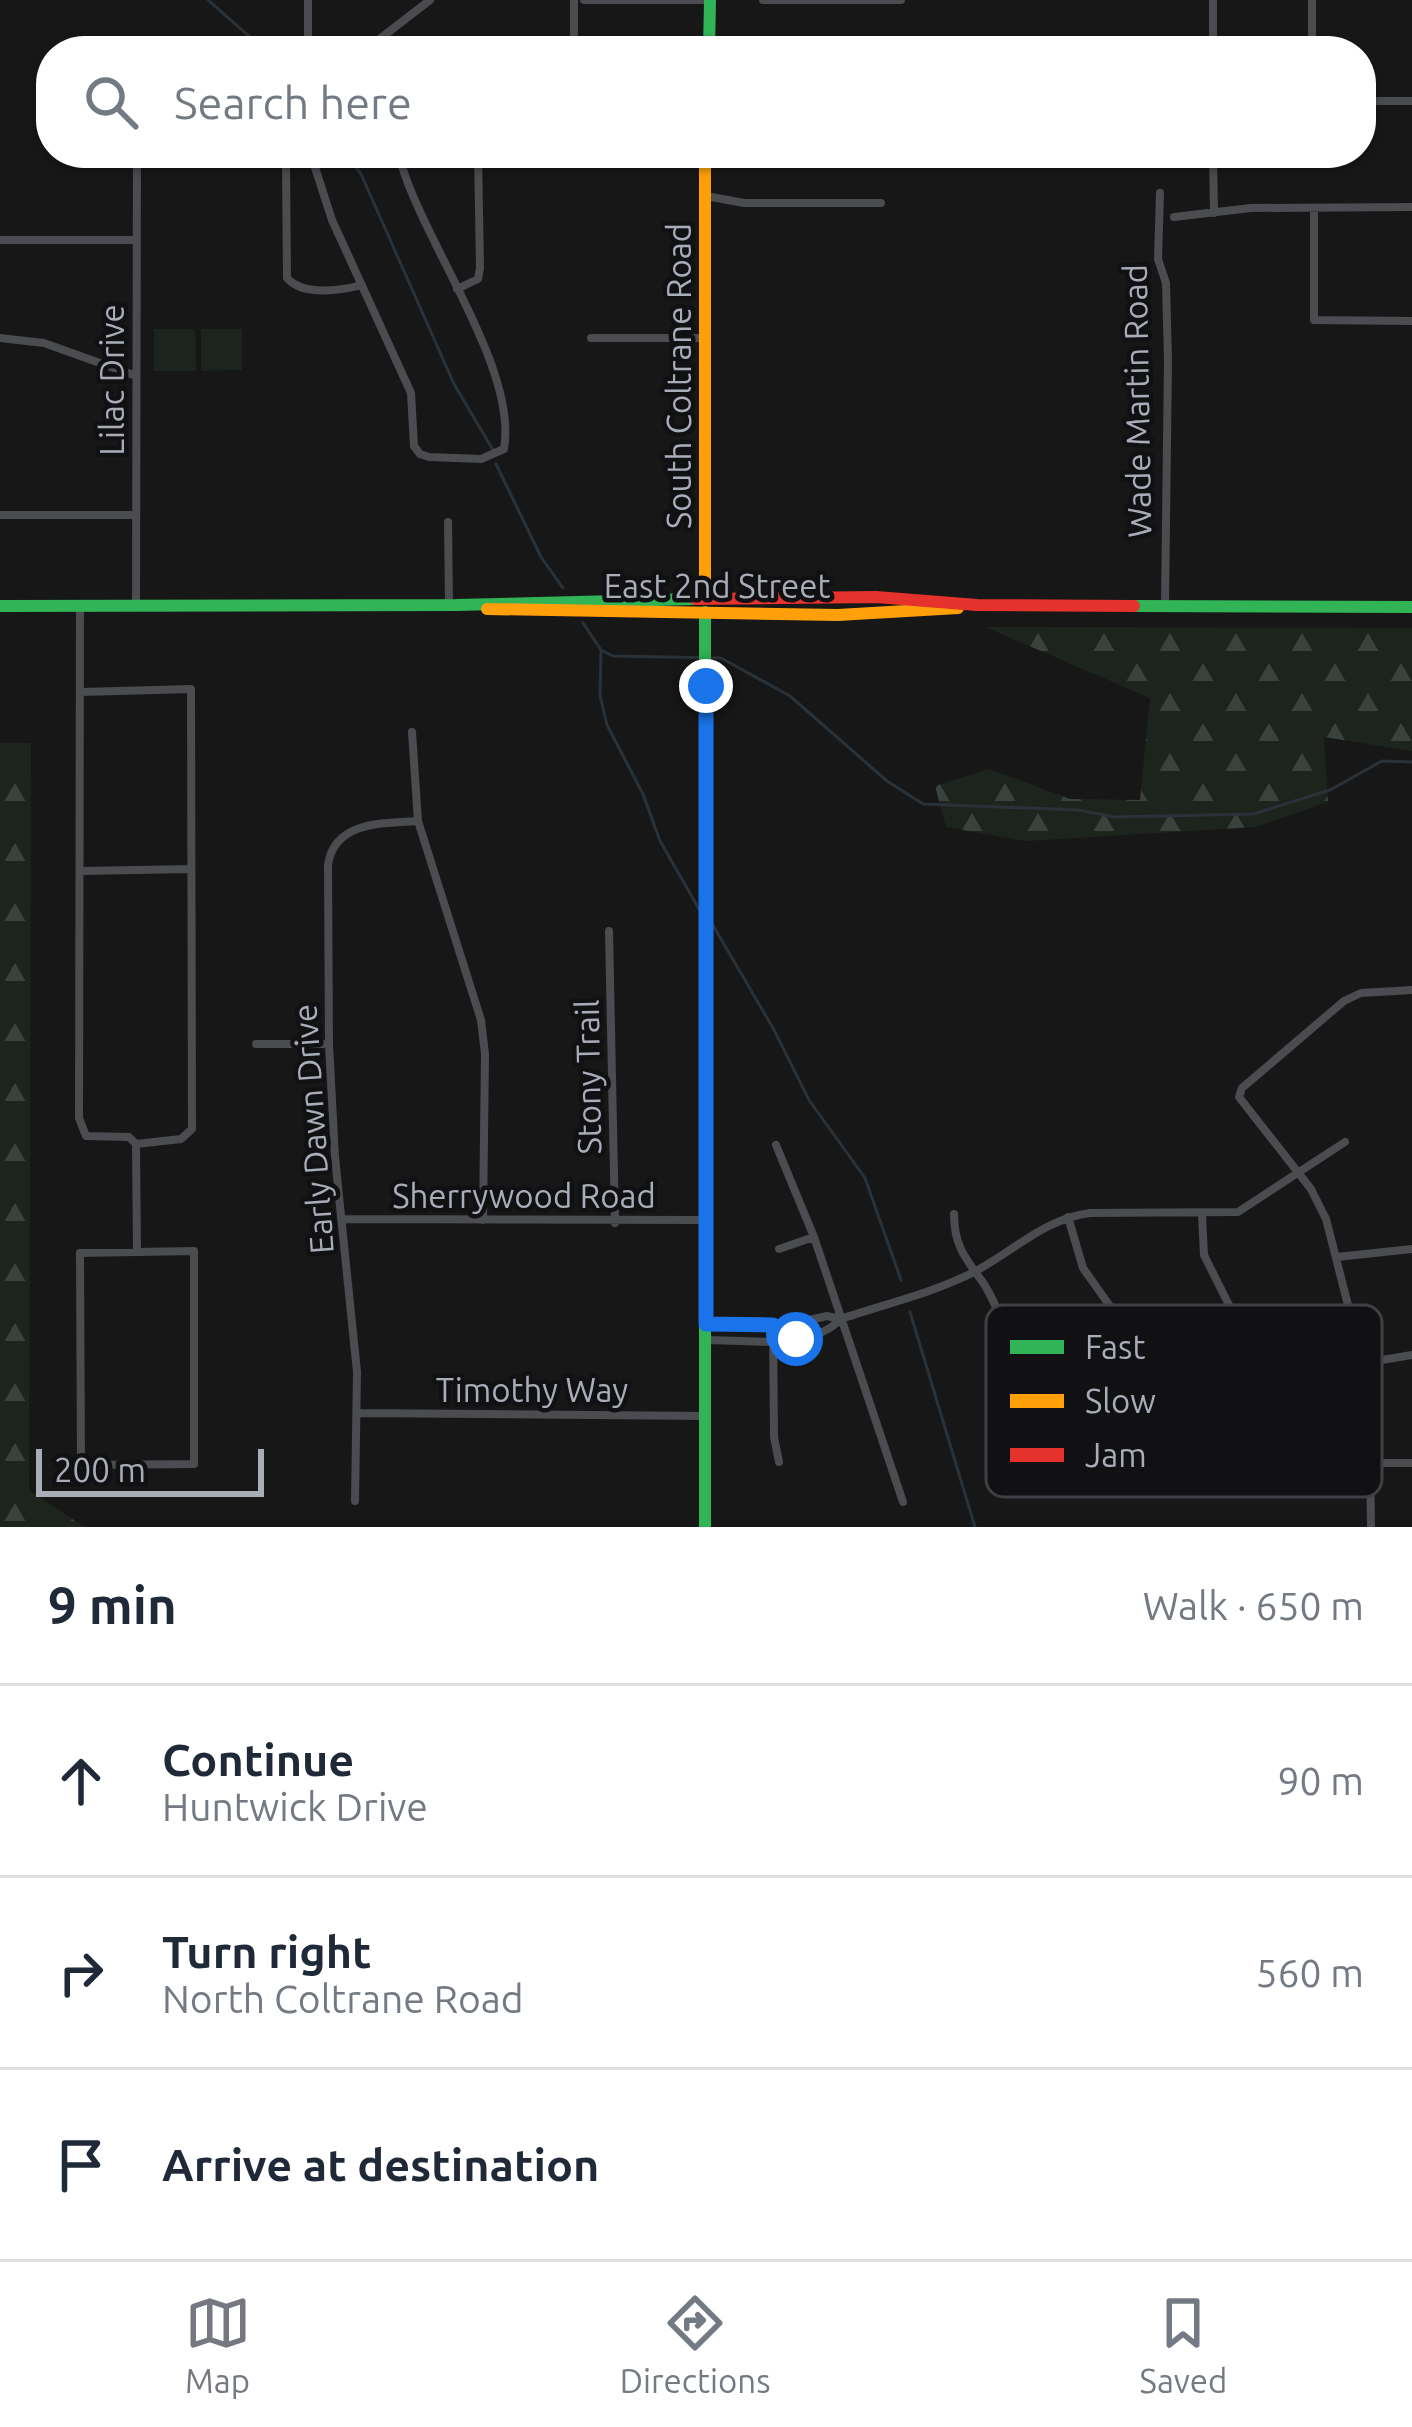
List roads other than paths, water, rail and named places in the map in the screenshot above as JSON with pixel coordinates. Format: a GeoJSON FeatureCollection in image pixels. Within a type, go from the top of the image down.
{"type":"FeatureCollection","features":[{"type":"Feature","properties":{"kind":"main road"},"geometry":{"type":"LineString","coordinates":[[709,36],[710,0]]}},
{"type":"Feature","properties":{"kind":"main road","name":"South Coltrane Road"},"geometry":{"type":"LineString","coordinates":[[705,168],[705,1527]]}},
{"type":"Feature","properties":{"kind":"main road"},"geometry":{"type":"LineString","coordinates":[[830,614],[872,603],[876,597]]}},
{"type":"Feature","properties":{"kind":"main road","name":"East 2nd Street"},"geometry":{"type":"LineString","coordinates":[[0,606],[452,605],[559,613],[876,597],[977,605],[1412,607]]}},
{"type":"Feature","properties":{"kind":"main road","name":"East 2nd Street"},"geometry":{"type":"LineString","coordinates":[[705,605],[830,614],[928,612],[977,605]]}},
{"type":"Feature","properties":{"kind":"street"},"geometry":{"type":"LineString","coordinates":[[308,0],[308,36]]}},
{"type":"Feature","properties":{"kind":"street"},"geometry":{"type":"LineString","coordinates":[[383,36],[430,0]]}},
{"type":"Feature","properties":{"kind":"street"},"geometry":{"type":"LineString","coordinates":[[574,0],[574,36]]}},
{"type":"Feature","properties":{"kind":"street"},"geometry":{"type":"LineString","coordinates":[[584,0],[710,0]]}},
{"type":"Feature","properties":{"kind":"street"},"geometry":{"type":"LineString","coordinates":[[763,0],[901,0]]}},
{"type":"Feature","properties":{"kind":"street"},"geometry":{"type":"LineString","coordinates":[[1213,36],[1214,0]]}},
{"type":"Feature","properties":{"kind":"street"},"geometry":{"type":"LineString","coordinates":[[1312,0],[1312,36]]}},
{"type":"Feature","properties":{"kind":"street"},"geometry":{"type":"LineString","coordinates":[[1376,101],[1412,101]]}},
{"type":"Feature","properties":{"kind":"street","name":"Lilac Drive"},"geometry":{"type":"LineString","coordinates":[[136,606],[137,168]]}},
{"type":"Feature","properties":{"kind":"street"},"geometry":{"type":"LineString","coordinates":[[286,168],[286,278],[301,289],[344,290],[362,285]]}},
{"type":"Feature","properties":{"kind":"street"},"geometry":{"type":"LineString","coordinates":[[313,168],[411,392],[413,441],[420,454],[482,459],[499,454],[506,439],[503,397],[403,168]]}},
{"type":"Feature","properties":{"kind":"street"},"geometry":{"type":"LineString","coordinates":[[457,289],[478,279],[480,268],[478,168]]}},
{"type":"Feature","properties":{"kind":"street"},"geometry":{"type":"LineString","coordinates":[[1213,168],[1214,213]]}},
{"type":"Feature","properties":{"kind":"street","name":"Wade Martin Road"},"geometry":{"type":"LineString","coordinates":[[1160,194],[1158,259],[1166,283],[1168,360],[1165,607]]}},
{"type":"Feature","properties":{"kind":"street"},"geometry":{"type":"LineString","coordinates":[[706,196],[744,203],[880,203]]}},
{"type":"Feature","properties":{"kind":"street"},"geometry":{"type":"LineString","coordinates":[[1174,217],[1251,208],[1411,208]]}},
{"type":"Feature","properties":{"kind":"street"},"geometry":{"type":"LineString","coordinates":[[1314,208],[1314,320],[1412,321]]}},
{"type":"Feature","properties":{"kind":"street"},"geometry":{"type":"LineString","coordinates":[[0,240],[136,240]]}},
{"type":"Feature","properties":{"kind":"street"},"geometry":{"type":"LineString","coordinates":[[0,338],[44,343],[136,376]]}},
{"type":"Feature","properties":{"kind":"street"},"geometry":{"type":"LineString","coordinates":[[591,338],[706,338]]}},
{"type":"Feature","properties":{"kind":"street"},"geometry":{"type":"LineString","coordinates":[[0,515],[136,515]]}},
{"type":"Feature","properties":{"kind":"street"},"geometry":{"type":"LineString","coordinates":[[448,522],[452,605]]}},
{"type":"Feature","properties":{"kind":"street"},"geometry":{"type":"LineString","coordinates":[[80,606],[79,1118],[86,1136],[129,1137],[136,1144],[137,1252]]}},
{"type":"Feature","properties":{"kind":"street"},"geometry":{"type":"LineString","coordinates":[[81,692],[191,689],[192,1130],[181,1139],[136,1144]]}},
{"type":"Feature","properties":{"kind":"street"},"geometry":{"type":"LineString","coordinates":[[412,731],[418,820],[481,1020],[485,1054],[483,1220]]}},
{"type":"Feature","properties":{"kind":"street","name":"Early Dawn Drive"},"geometry":{"type":"LineString","coordinates":[[356,1502],[358,1413],[329,1044],[328,865],[332,843],[340,836],[418,820]]}},
{"type":"Feature","properties":{"kind":"street"},"geometry":{"type":"LineString","coordinates":[[82,872],[190,869]]}},
{"type":"Feature","properties":{"kind":"street","name":"Stony Trail"},"geometry":{"type":"LineString","coordinates":[[609,931],[615,1222]]}},
{"type":"Feature","properties":{"kind":"street"},"geometry":{"type":"LineString","coordinates":[[1349,1305],[1326,1219],[1300,1174],[1239,1097],[1242,1088],[1344,1001],[1361,993],[1412,990]]}},
{"type":"Feature","properties":{"kind":"street"},"geometry":{"type":"LineString","coordinates":[[256,1044],[329,1044]]}},
{"type":"Feature","properties":{"kind":"street"},"geometry":{"type":"LineString","coordinates":[[706,1340],[774,1340],[829,1332],[842,1319],[972,1273],[1038,1230],[1068,1217],[1238,1212],[1345,1142]]}},
{"type":"Feature","properties":{"kind":"street"},"geometry":{"type":"LineString","coordinates":[[776,1145],[814,1237],[903,1502]]}},
{"type":"Feature","properties":{"kind":"street"},"geometry":{"type":"LineString","coordinates":[[954,1214],[954,1234],[993,1305]]}},
{"type":"Feature","properties":{"kind":"street"},"geometry":{"type":"LineString","coordinates":[[1202,1215],[1204,1255],[1229,1305]]}},
{"type":"Feature","properties":{"kind":"street"},"geometry":{"type":"LineString","coordinates":[[1068,1217],[1083,1268],[1109,1305]]}},
{"type":"Feature","properties":{"kind":"street","name":"Sherrywood Road"},"geometry":{"type":"LineString","coordinates":[[343,1219],[704,1220]]}},
{"type":"Feature","properties":{"kind":"street"},"geometry":{"type":"LineString","coordinates":[[779,1250],[814,1237]]}},
{"type":"Feature","properties":{"kind":"street"},"geometry":{"type":"LineString","coordinates":[[1336,1257],[1412,1249]]}},
{"type":"Feature","properties":{"kind":"street"},"geometry":{"type":"LineString","coordinates":[[194,1251],[194,1464],[81,1465],[80,1253],[137,1252],[194,1251]]}},
{"type":"Feature","properties":{"kind":"street"},"geometry":{"type":"LineString","coordinates":[[706,1324],[842,1319]]}},
{"type":"Feature","properties":{"kind":"street"},"geometry":{"type":"LineString","coordinates":[[773,1325],[774,1437],[779,1462]]}},
{"type":"Feature","properties":{"kind":"street"},"geometry":{"type":"LineString","coordinates":[[1382,1360],[1412,1355]]}},
{"type":"Feature","properties":{"kind":"street","name":"Timothy Way"},"geometry":{"type":"LineString","coordinates":[[358,1413],[706,1416]]}},
{"type":"Feature","properties":{"kind":"street"},"geometry":{"type":"LineString","coordinates":[[1382,1464],[1412,1463]]}},
{"type":"Feature","properties":{"kind":"street"},"geometry":{"type":"LineString","coordinates":[[1371,1497],[1371,1527]]}},
{"type":"Feature","properties":{"kind":"waterway"},"geometry":{"type":"LineString","coordinates":[[208,0],[249,36]]}},
{"type":"Feature","properties":{"kind":"waterway"},"geometry":{"type":"LineString","coordinates":[[356,168],[454,384],[493,450]]}},
{"type":"Feature","properties":{"kind":"waterway"},"geometry":{"type":"LineString","coordinates":[[496,464],[541,557],[563,588]]}},
{"type":"Feature","properties":{"kind":"waterway"},"geometry":{"type":"LineString","coordinates":[[583,623],[601,650],[613,656],[721,658],[790,696],[887,781],[923,804],[1078,810],[1115,817],[1253,814],[1330,790],[1382,761],[1412,762]]}},
{"type":"Feature","properties":{"kind":"waterway"},"geometry":{"type":"LineString","coordinates":[[601,652],[600,696],[607,725],[643,794],[660,841],[699,909]]}},
{"type":"Feature","properties":{"kind":"waterway"},"geometry":{"type":"LineString","coordinates":[[711,922],[809,1100],[865,1178],[901,1280]]}},
{"type":"Feature","properties":{"kind":"waterway"},"geometry":{"type":"LineString","coordinates":[[910,1312],[975,1527]]}}]}
